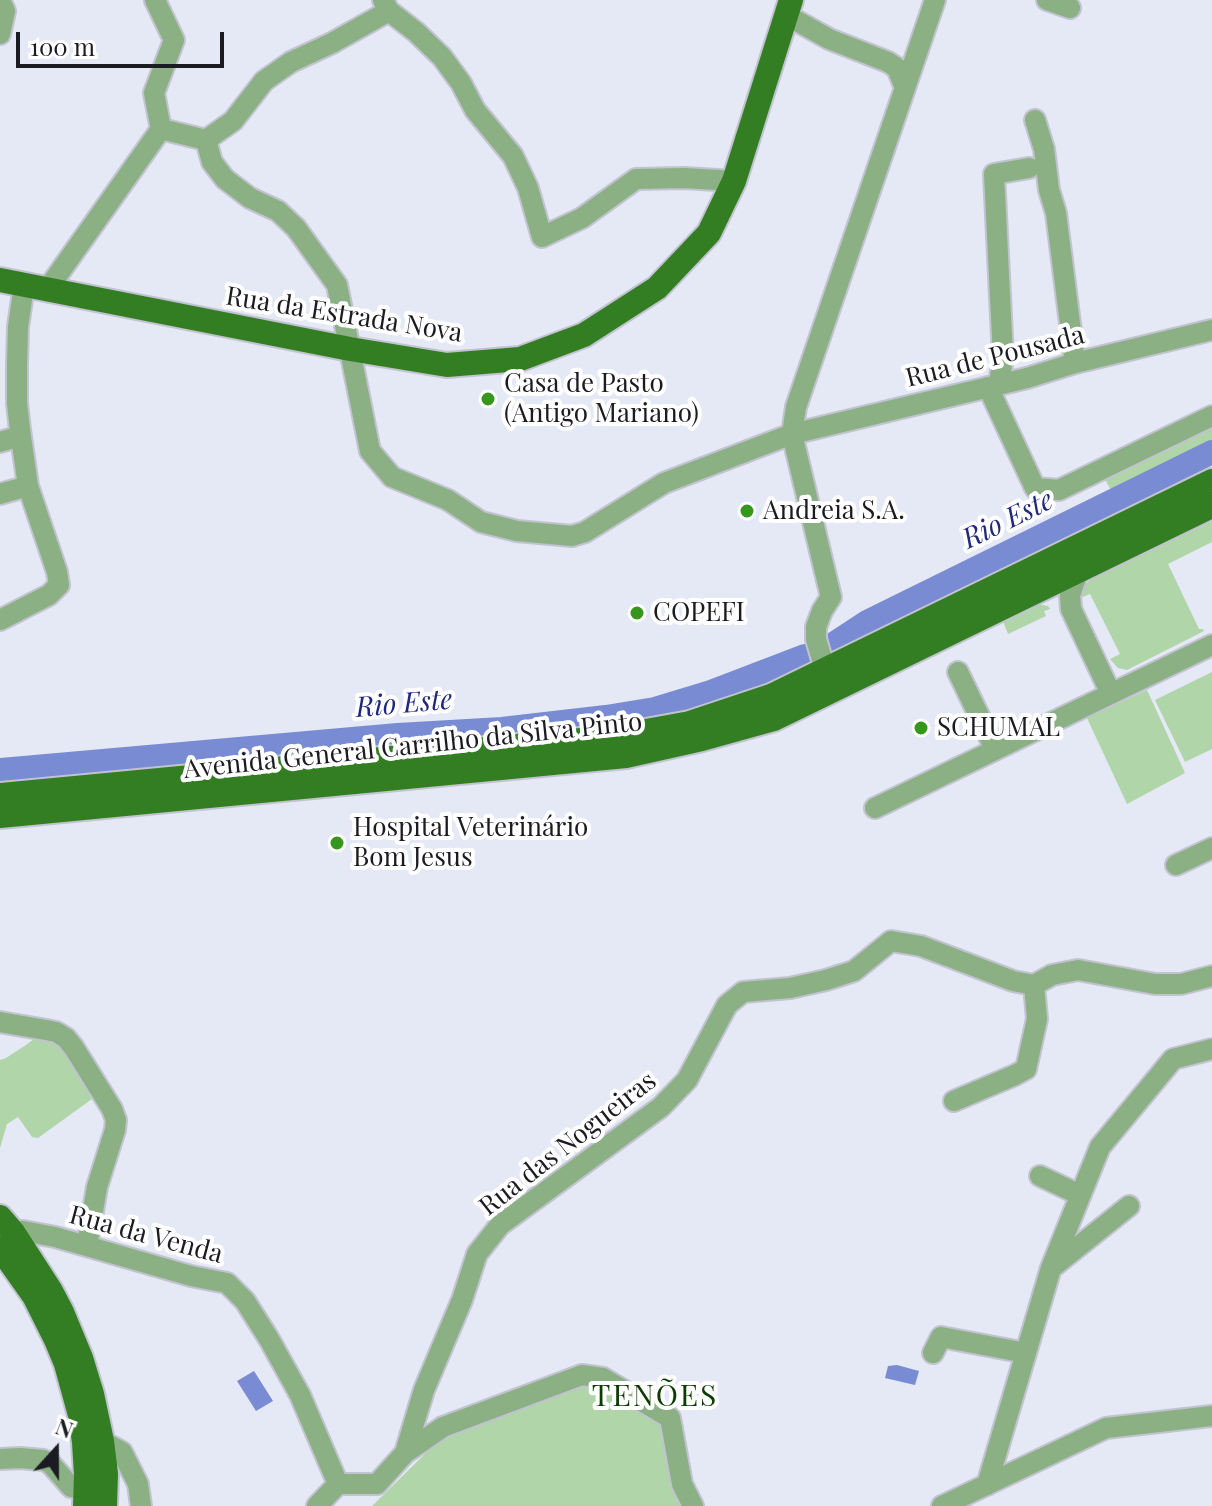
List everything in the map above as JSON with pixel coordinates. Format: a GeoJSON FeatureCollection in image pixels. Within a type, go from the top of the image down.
{"type":"FeatureCollection","features":[{"type":"Feature","properties":{"kind":"main road","name":"Rua da Estrada Nova"},"geometry":{"type":"LineString","coordinates":[[24,285],[447,365],[520,359],[584,335],[657,288],[709,233],[734,181],[787,15]]}},
{"type":"Feature","properties":{"kind":"main road","name":"Avenida General Carrilho da Silva Pinto"},"geometry":{"type":"LineString","coordinates":[[0,795],[613,737],[690,723],[771,696],[1212,481]]}},
{"type":"Feature","properties":{"kind":"main road","name":"Avenida General Carrilho da Silva Pinto"},"geometry":{"type":"LineString","coordinates":[[0,816],[626,756],[702,739],[774,719],[1212,506]]}},
{"type":"Feature","properties":{"kind":"main road"},"geometry":{"type":"LineString","coordinates":[[3,1235],[41,1275],[62,1312],[89,1381],[103,1445],[105,1506]]}},
{"type":"Feature","properties":{"kind":"main road"},"geometry":{"type":"LineString","coordinates":[[86,1498],[103,1445]]}},
{"type":"Feature","properties":{"kind":"street"},"geometry":{"type":"LineString","coordinates":[[0,0],[5,11],[0,34]]}},
{"type":"Feature","properties":{"kind":"street"},"geometry":{"type":"LineString","coordinates":[[155,0],[174,40],[154,93],[161,129]]}},
{"type":"Feature","properties":{"kind":"street"},"geometry":{"type":"LineString","coordinates":[[825,670],[816,639],[816,627],[831,597],[792,434],[796,407],[935,0]]}},
{"type":"Feature","properties":{"kind":"street"},"geometry":{"type":"LineString","coordinates":[[1047,0],[1070,8]]}},
{"type":"Feature","properties":{"kind":"street"},"geometry":{"type":"LineString","coordinates":[[161,129],[206,140],[233,121],[264,81],[291,62],[332,43],[386,5],[442,57],[475,110],[513,156],[528,188],[542,237],[582,218],[636,179],[734,181]]}},
{"type":"Feature","properties":{"kind":"street"},"geometry":{"type":"LineString","coordinates":[[787,15],[829,39],[888,62],[897,68],[905,88]]}},
{"type":"Feature","properties":{"kind":"street"},"geometry":{"type":"LineString","coordinates":[[774,55],[796,39],[829,39]]}},
{"type":"Feature","properties":{"kind":"street"},"geometry":{"type":"LineString","coordinates":[[1035,120],[1056,213],[1075,363]]}},
{"type":"Feature","properties":{"kind":"street"},"geometry":{"type":"LineString","coordinates":[[0,620],[49,595],[59,585],[28,486],[17,403],[18,327],[24,285],[161,129]]}},
{"type":"Feature","properties":{"kind":"street","name":"Rua de Pousada"},"geometry":{"type":"LineString","coordinates":[[206,140],[212,162],[225,179],[250,198],[278,211],[296,228],[337,285],[370,451],[392,477],[448,500],[481,522],[517,531],[572,536],[585,532],[664,483],[792,434],[1212,330]]}},
{"type":"Feature","properties":{"kind":"street"},"geometry":{"type":"LineString","coordinates":[[1029,168],[994,174],[1003,357],[993,386],[1035,488],[1059,490],[1212,416]]}},
{"type":"Feature","properties":{"kind":"street"},"geometry":{"type":"LineString","coordinates":[[1003,357],[1027,378]]}},
{"type":"Feature","properties":{"kind":"street"},"geometry":{"type":"LineString","coordinates":[[0,442],[21,436]]}},
{"type":"Feature","properties":{"kind":"street"},"geometry":{"type":"LineString","coordinates":[[0,494],[28,486]]}},
{"type":"Feature","properties":{"kind":"street"},"geometry":{"type":"LineString","coordinates":[[1078,572],[1070,595],[1071,609],[1111,694]]}},
{"type":"Feature","properties":{"kind":"street"},"geometry":{"type":"LineString","coordinates":[[1036,592],[1048,595],[1071,609]]}},
{"type":"Feature","properties":{"kind":"street"},"geometry":{"type":"LineString","coordinates":[[875,808],[1212,645]]}},
{"type":"Feature","properties":{"kind":"street"},"geometry":{"type":"LineString","coordinates":[[958,672],[995,749]]}},
{"type":"Feature","properties":{"kind":"street"},"geometry":{"type":"LineString","coordinates":[[1176,865],[1212,848]]}},
{"type":"Feature","properties":{"kind":"street","name":"Rua das Nogueiras"},"geometry":{"type":"LineString","coordinates":[[405,1453],[424,1390],[462,1300],[477,1254],[500,1225],[661,1107],[687,1080],[727,1005],[743,992],[790,988],[854,971],[891,941],[921,946],[1013,981],[1034,985]]}},
{"type":"Feature","properties":{"kind":"street"},"geometry":{"type":"LineString","coordinates":[[954,1101],[1026,1069],[1037,1019],[1034,985],[1052,975],[1078,970],[1155,984],[1181,984],[1212,976]]}},
{"type":"Feature","properties":{"kind":"street"},"geometry":{"type":"LineString","coordinates":[[0,1022],[56,1032],[66,1038],[112,1109],[116,1120],[115,1130],[97,1187],[87,1246]]}},
{"type":"Feature","properties":{"kind":"street"},"geometry":{"type":"LineString","coordinates":[[987,1485],[1051,1268],[1100,1147],[1173,1059],[1212,1049]]}},
{"type":"Feature","properties":{"kind":"street"},"geometry":{"type":"LineString","coordinates":[[1040,1176],[1080,1195]]}},
{"type":"Feature","properties":{"kind":"street"},"geometry":{"type":"LineString","coordinates":[[1051,1268],[1129,1206]]}},
{"type":"Feature","properties":{"kind":"street","name":"Rua da Venda"},"geometry":{"type":"LineString","coordinates":[[3,1235],[36,1232],[191,1276],[227,1283],[245,1301],[300,1395],[338,1484]]}},
{"type":"Feature","properties":{"kind":"street"},"geometry":{"type":"LineString","coordinates":[[933,1353],[941,1337],[1026,1353]]}},
{"type":"Feature","properties":{"kind":"street"},"geometry":{"type":"LineString","coordinates":[[317,1506],[338,1484],[377,1484],[405,1453],[443,1427],[582,1375],[603,1378],[670,1418],[682,1484],[693,1506]]}},
{"type":"Feature","properties":{"kind":"street"},"geometry":{"type":"LineString","coordinates":[[942,1506],[1106,1428],[1212,1416]]}},
{"type":"Feature","properties":{"kind":"street"},"geometry":{"type":"LineString","coordinates":[[103,1445],[120,1474]]}},
{"type":"Feature","properties":{"kind":"street"},"geometry":{"type":"LineString","coordinates":[[103,1445],[138,1484],[141,1506]]}},
{"type":"Feature","properties":{"kind":"street"},"geometry":{"type":"LineString","coordinates":[[0,1459],[20,1458],[50,1463],[71,1487],[86,1498]]}},
{"type":"Feature","properties":{"kind":"green space"},"geometry":{"type":"Polygon","coordinates":[[[1212,422],[1212,463],[1123,511],[1103,476],[1212,422]]]}},
{"type":"Feature","properties":{"kind":"green space"},"geometry":{"type":"Polygon","coordinates":[[[1212,520],[1212,542],[1168,564],[1199,629],[1204,631],[1127,670],[1118,668],[1110,659],[1120,654],[1090,594],[1080,598],[1080,588],[1092,579],[1212,520]]]}},
{"type":"Feature","properties":{"kind":"green space"},"geometry":{"type":"Polygon","coordinates":[[[1038,604],[1050,609],[1044,611],[1046,616],[1008,634],[1003,621],[1038,604]]]}},
{"type":"Feature","properties":{"kind":"green space"},"geometry":{"type":"Polygon","coordinates":[[[1212,672],[1212,749],[1185,762],[1155,700],[1212,672]]]}},
{"type":"Feature","properties":{"kind":"green space"},"geometry":{"type":"Polygon","coordinates":[[[1147,690],[1185,773],[1127,804],[1087,718],[1147,690]]]}},
{"type":"Feature","properties":{"kind":"green space"},"geometry":{"type":"Polygon","coordinates":[[[38,1033],[59,1044],[92,1099],[38,1138],[32,1137],[18,1117],[7,1124],[0,1148],[0,1060],[26,1045],[38,1033]]]}},
{"type":"Feature","properties":{"kind":"green space"},"geometry":{"type":"Polygon","coordinates":[[[593,1383],[669,1420],[691,1506],[372,1506],[432,1447],[453,1435],[593,1383]]]}},
{"type":"Feature","properties":{"kind":"water"},"geometry":{"type":"Polygon","coordinates":[[[897,1365],[919,1371],[915,1385],[885,1378],[888,1366],[897,1365]]]}},
{"type":"Feature","properties":{"kind":"water"},"geometry":{"type":"Polygon","coordinates":[[[254,1371],[273,1401],[256,1411],[237,1381],[254,1371]]]}},
{"type":"Feature","properties":{"kind":"waterway","name":"Rio Este"},"geometry":{"type":"LineString","coordinates":[[832,645],[867,622],[1212,452]]}},
{"type":"Feature","properties":{"kind":"waterway","name":"Rio Este"},"geometry":{"type":"LineString","coordinates":[[0,770],[398,735],[502,729],[606,717],[655,709],[711,692],[805,656]]}},
{"type":"Feature","properties":{"kind":"place","name":"Casa de Pasto (Antigo Mariano)"},"geometry":{"type":"Point","coordinates":[488,399]}},
{"type":"Feature","properties":{"kind":"place","name":"Andreia S.A."},"geometry":{"type":"Point","coordinates":[747,511]}},
{"type":"Feature","properties":{"kind":"place","name":"COPEFI"},"geometry":{"type":"Point","coordinates":[637,613]}},
{"type":"Feature","properties":{"kind":"place","name":"SCHUMAL"},"geometry":{"type":"Point","coordinates":[921,728]}},
{"type":"Feature","properties":{"kind":"place","name":"Hospital Veterinário Bom Jesus"},"geometry":{"type":"Point","coordinates":[337,843]}},
{"type":"Feature","properties":{"kind":"district","name":"TENÕES"},"geometry":{"type":"Point","coordinates":[655,1397]}}]}
